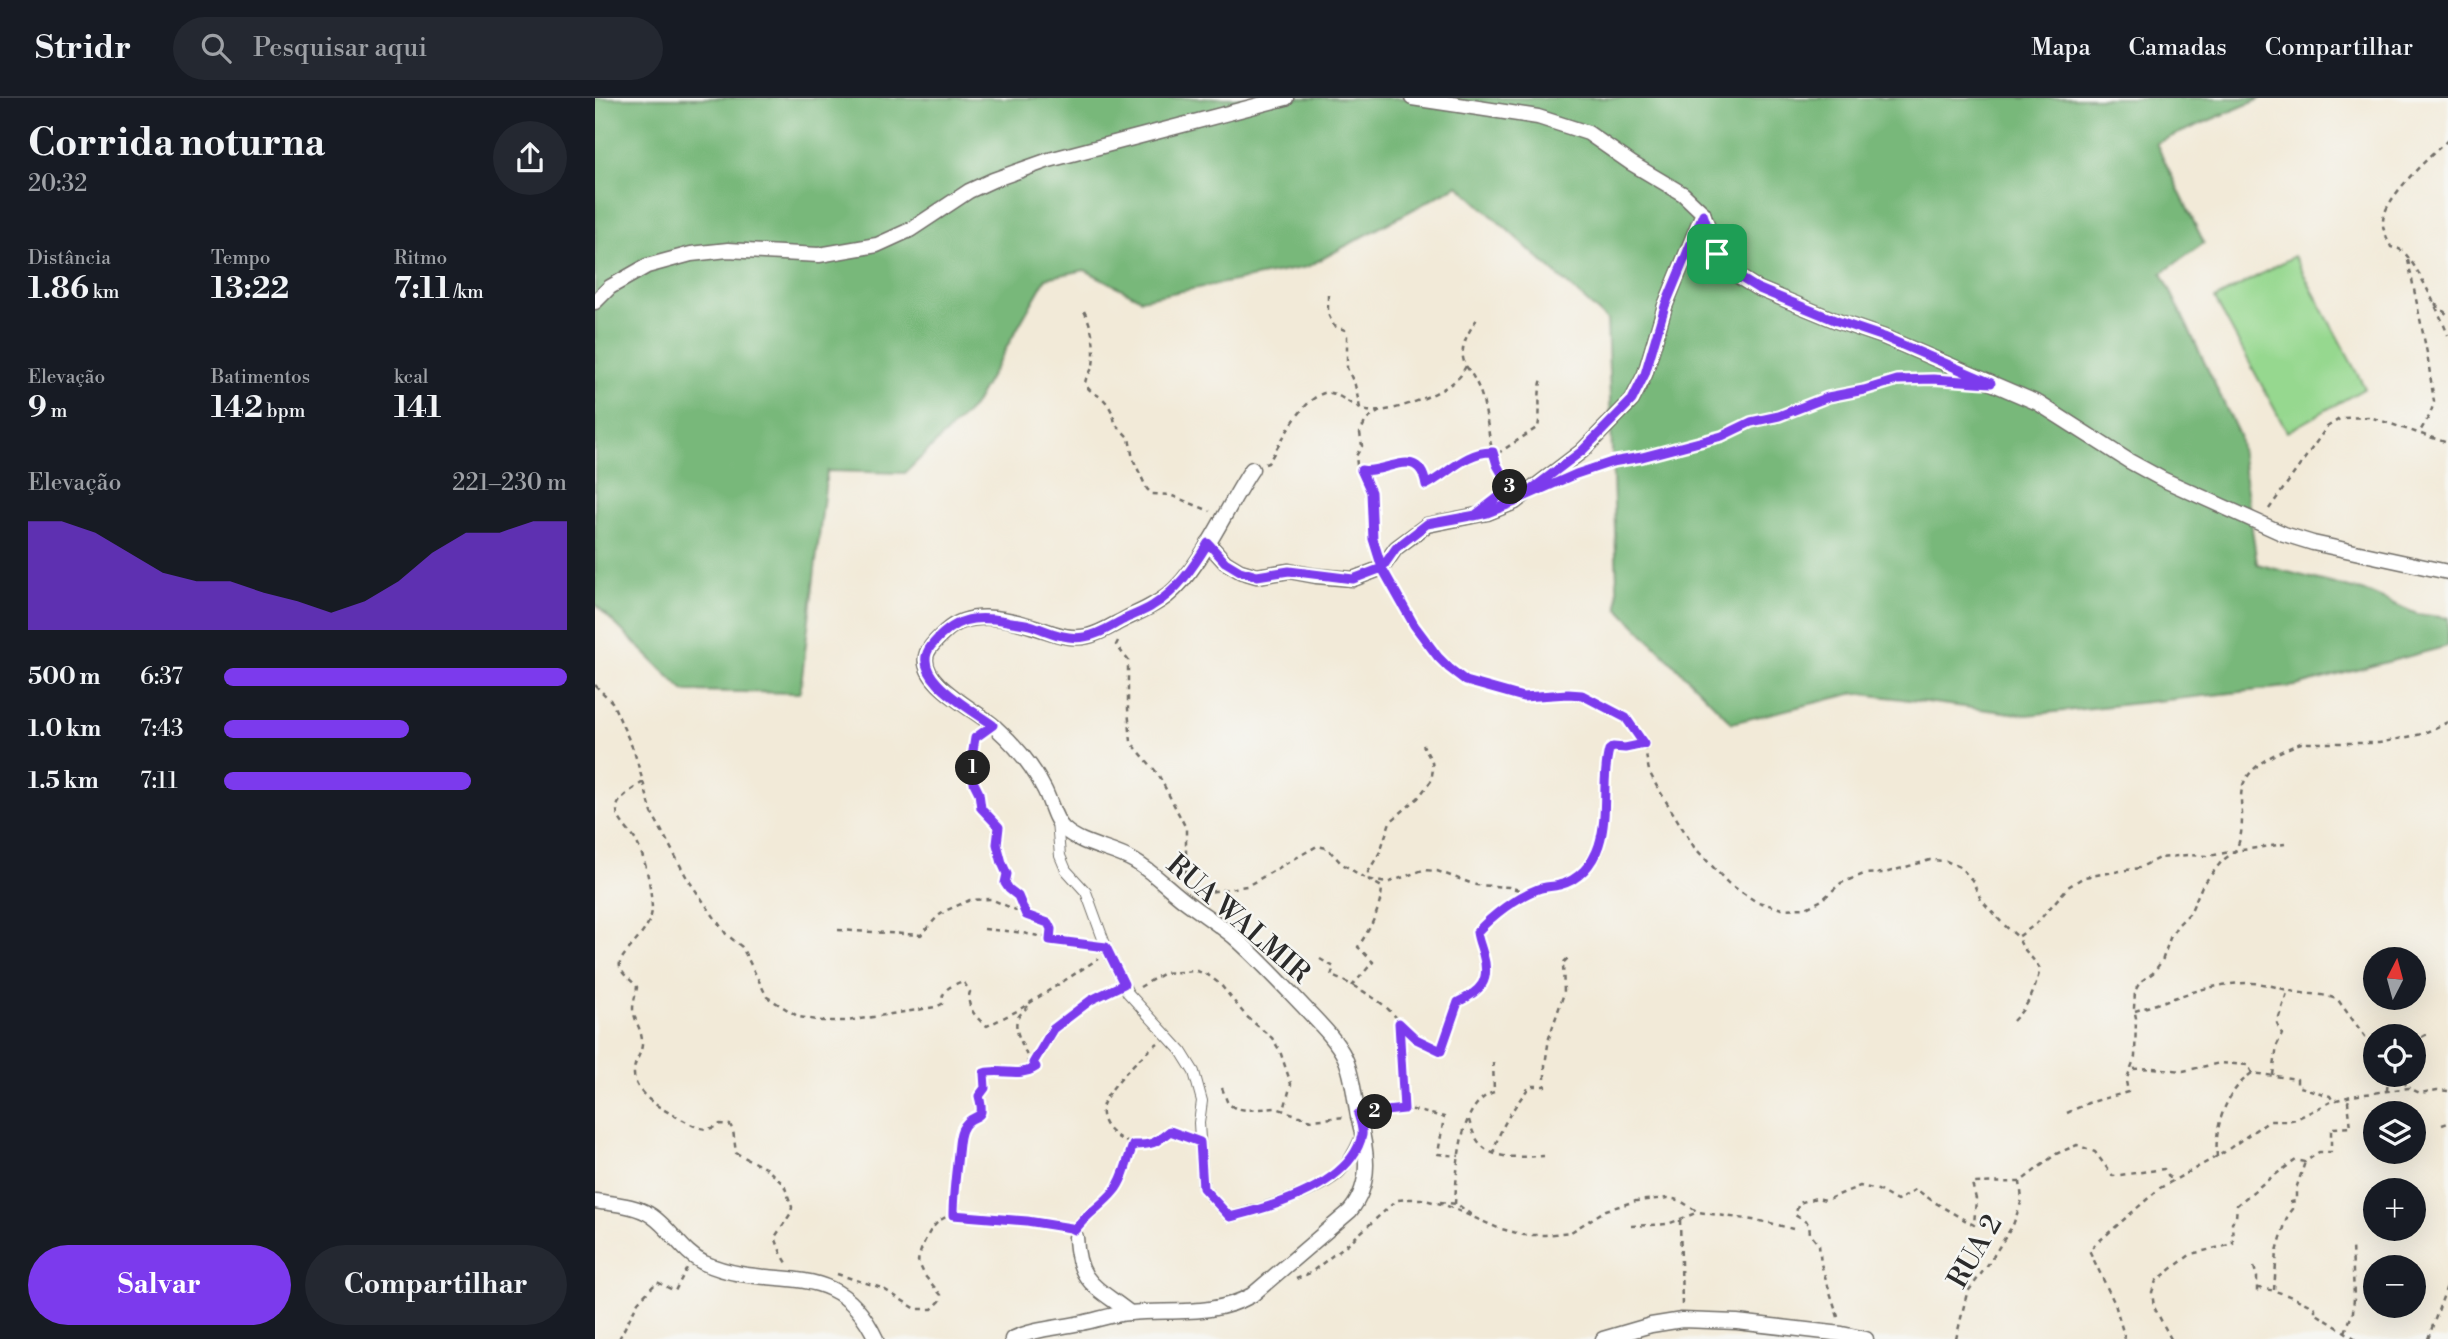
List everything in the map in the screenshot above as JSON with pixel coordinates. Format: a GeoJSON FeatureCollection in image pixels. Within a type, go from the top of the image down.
{"type":"FeatureCollection","features":[{"type":"Feature","properties":{"kind":"street"},"geometry":{"type":"LineString","coordinates":[[595,302],[610,287],[647,266],[691,254],[728,250],[819,255],[877,245],[910,230],[969,191],[993,180],[1049,160],[1286,98]]}},
{"type":"Feature","properties":{"kind":"street"},"geometry":{"type":"LineString","coordinates":[[1412,98],[1538,117],[1588,133],[1683,194],[1703,214],[1717,254],[1728,270],[1737,277],[1800,306],[1884,337],[2038,403],[2162,480],[2259,523],[2313,543],[2448,572]]}},
{"type":"Feature","properties":{"kind":"street"},"geometry":{"type":"LineString","coordinates":[[1208,543],[1225,562],[1240,571],[1257,576],[1289,571],[1353,579],[1382,568],[1396,548],[1427,524],[1487,513],[1515,502],[1582,451],[1632,400],[1645,374],[1665,306],[1703,214]]}},
{"type":"Feature","properties":{"kind":"street"},"geometry":{"type":"LineString","coordinates":[[1252,468],[1186,576],[1167,596],[1150,607],[1095,634],[1073,638],[1029,625],[984,617],[963,620],[954,624],[928,650],[926,659],[928,671],[934,681],[993,725],[1024,758],[1042,785],[1057,821],[1061,856],[1066,870],[1086,892],[1107,949],[1126,988],[1188,1059],[1202,1101],[1200,1142],[1203,1188],[1230,1217],[1252,1212],[1308,1191],[1336,1175],[1347,1163],[1362,1134]]}},
{"type":"Feature","properties":{"kind":"street","name":"RUA WALMIR"},"geometry":{"type":"LineString","coordinates":[[1012,1339],[1129,1313],[1212,1310],[1235,1304],[1252,1295],[1341,1220],[1358,1202],[1364,1188],[1367,1168],[1346,1059],[1322,1027],[1280,981],[1187,897],[1135,862],[1117,852],[1081,839],[1057,821]]}},
{"type":"Feature","properties":{"kind":"street"},"geometry":{"type":"LineString","coordinates":[[595,1201],[633,1207],[650,1213],[693,1256],[703,1262],[744,1274],[822,1283],[844,1295],[872,1329],[876,1339]]}},
{"type":"Feature","properties":{"kind":"street"},"geometry":{"type":"LineString","coordinates":[[1075,1234],[1079,1266],[1086,1279],[1129,1313]]}},
{"type":"Feature","properties":{"kind":"street"},"geometry":{"type":"LineString","coordinates":[[1603,1339],[1651,1325],[1682,1320],[1737,1322],[1866,1339]]}},
{"type":"Feature","properties":{"kind":"path"},"geometry":{"type":"LineString","coordinates":[[2448,140],[2409,178],[2383,216],[2382,226],[2391,247],[2402,251],[2408,259],[2435,304],[2448,335]]}},
{"type":"Feature","properties":{"kind":"path"},"geometry":{"type":"LineString","coordinates":[[2408,259],[2434,402],[2419,433]]}},
{"type":"Feature","properties":{"kind":"path"},"geometry":{"type":"LineString","coordinates":[[1328,295],[1328,314],[1334,326],[1345,330],[1347,336],[1347,369],[1355,385],[1360,408]]}},
{"type":"Feature","properties":{"kind":"path"},"geometry":{"type":"LineString","coordinates":[[2435,304],[2448,315]]}},
{"type":"Feature","properties":{"kind":"path"},"geometry":{"type":"LineString","coordinates":[[2441,307],[2446,307]]}},
{"type":"Feature","properties":{"kind":"path"},"geometry":{"type":"LineString","coordinates":[[1084,311],[1092,327],[1093,345],[1093,367],[1086,379],[1086,385],[1101,397],[1114,416],[1115,425],[1129,438],[1133,459],[1147,489],[1152,494],[1170,495],[1223,514]]}},
{"type":"Feature","properties":{"kind":"path"},"geometry":{"type":"LineString","coordinates":[[1477,319],[1468,333],[1462,354],[1484,399],[1493,452],[1510,488],[1501,495]]}},
{"type":"Feature","properties":{"kind":"path"},"geometry":{"type":"LineString","coordinates":[[1466,366],[1461,376],[1435,394],[1380,411],[1366,420],[1360,433],[1361,446],[1356,456],[1357,465],[1371,492],[1373,539],[1382,568],[1414,625],[1438,657],[1466,681],[1523,697],[1582,695],[1626,718],[1644,744],[1649,771],[1694,847],[1728,883],[1755,901],[1782,909],[1805,908],[1822,900],[1841,883],[1864,874],[1885,873],[1930,860],[1946,861],[1960,867],[1972,880],[1981,901],[2018,937],[2022,948],[2028,952],[2040,970],[2030,1002],[2013,1021]]}},
{"type":"Feature","properties":{"kind":"path"},"geometry":{"type":"LineString","coordinates":[[1361,470],[1370,472],[1396,463],[1410,463],[1419,468],[1426,485],[1463,460],[1477,454],[1500,452],[1538,427],[1541,414],[1538,388],[1542,376]]}},
{"type":"Feature","properties":{"kind":"path"},"geometry":{"type":"LineString","coordinates":[[1576,474],[1612,462],[1722,436],[1751,422],[1779,416],[1828,397],[1897,380],[1943,379]]}},
{"type":"Feature","properties":{"kind":"path"},"geometry":{"type":"LineString","coordinates":[[1252,468],[1268,463],[1309,401],[1326,392],[1333,393],[1366,411],[1380,411]]}},
{"type":"Feature","properties":{"kind":"path"},"geometry":{"type":"LineString","coordinates":[[2259,523],[2327,427],[2340,418],[2370,417],[2448,443]]}},
{"type":"Feature","properties":{"kind":"path"},"geometry":{"type":"LineString","coordinates":[[1122,620],[1121,638],[1116,645],[1128,660],[1131,742],[1158,774],[1186,828],[1187,897],[1247,886],[1317,846],[1327,848],[1347,867],[1382,887],[1372,922],[1358,947],[1373,962],[1352,986]]}},
{"type":"Feature","properties":{"kind":"path"},"geometry":{"type":"LineString","coordinates":[[595,685],[612,702],[634,751],[652,813],[687,878],[726,934],[742,947],[767,998],[799,1017],[847,1021],[936,1007],[942,1004],[941,996],[947,988],[963,981],[970,992],[967,999],[969,1006],[979,1020],[988,1026],[1066,981],[1107,949]]}},
{"type":"Feature","properties":{"kind":"path"},"geometry":{"type":"LineString","coordinates":[[2067,1113],[2088,1103],[2128,1092],[2126,1081],[2135,1058],[2135,991],[2140,982],[2153,973],[2162,961],[2177,926],[2190,913],[2212,871],[2235,851],[2241,842],[2241,795],[2244,783],[2254,770],[2269,757],[2301,743],[2379,743],[2422,734],[2448,722]]}},
{"type":"Feature","properties":{"kind":"path"},"geometry":{"type":"LineString","coordinates":[[993,725],[975,738],[972,757],[974,783],[979,793],[981,808],[999,827],[997,844],[1007,874],[1005,883],[1018,896],[1026,915]]}},
{"type":"Feature","properties":{"kind":"path"},"geometry":{"type":"LineString","coordinates":[[1320,959],[1333,967],[1331,976],[1388,1008],[1416,1039],[1441,1051],[1458,1002],[1479,991],[1484,982],[1486,968],[1477,932],[1499,912],[1538,888],[1558,886],[1575,880],[1593,860],[1603,827],[1605,774],[1609,750],[1613,747],[1625,748],[1644,744]]}},
{"type":"Feature","properties":{"kind":"path"},"geometry":{"type":"LineString","coordinates":[[1369,880],[1369,872],[1380,852],[1390,822],[1418,799],[1431,781],[1432,761],[1423,745]]}},
{"type":"Feature","properties":{"kind":"path"},"geometry":{"type":"LineString","coordinates":[[643,782],[619,802],[617,809],[619,817],[636,840],[643,860],[652,911],[639,940],[622,955],[619,963],[637,987],[633,1007],[643,1049],[635,1063],[635,1076],[644,1096],[656,1106],[705,1130],[720,1124],[730,1125],[736,1153],[767,1169],[784,1185],[792,1213],[775,1237],[781,1253],[798,1279]]}},
{"type":"Feature","properties":{"kind":"path"},"geometry":{"type":"LineString","coordinates":[[2018,937],[2036,924],[2068,887],[2084,877],[2139,868],[2159,858],[2209,856],[2285,844]]}},
{"type":"Feature","properties":{"kind":"path"},"geometry":{"type":"LineString","coordinates":[[1369,880],[1387,883],[1423,870],[1437,871],[1476,885],[1509,887],[1529,893]]}},
{"type":"Feature","properties":{"kind":"path"},"geometry":{"type":"LineString","coordinates":[[838,930],[921,935],[947,910],[983,898],[1048,923],[1051,929],[1050,940]]}},
{"type":"Feature","properties":{"kind":"path"},"geometry":{"type":"LineString","coordinates":[[984,929],[1016,932],[1107,949]]}},
{"type":"Feature","properties":{"kind":"path"},"geometry":{"type":"LineString","coordinates":[[1493,1154],[1496,1138],[1530,1086],[1545,1086],[1549,1038],[1564,993],[1563,963],[1570,956]]}},
{"type":"Feature","properties":{"kind":"path"},"geometry":{"type":"LineString","coordinates":[[1030,1002],[1018,1016],[1016,1028],[1028,1057],[1028,1066],[1033,1063],[1053,1029],[1091,1000],[1164,973],[1196,971],[1208,975],[1230,993],[1246,1016],[1272,1038],[1280,1051],[1291,1084],[1284,1110]]}},
{"type":"Feature","properties":{"kind":"path"},"geometry":{"type":"LineString","coordinates":[[2135,1011],[2200,989],[2255,983],[2329,996],[2338,1000],[2363,1034]]}},
{"type":"Feature","properties":{"kind":"path"},"geometry":{"type":"LineString","coordinates":[[2273,1075],[2277,1045],[2282,1034],[2277,1023],[2288,990]]}},
{"type":"Feature","properties":{"kind":"path"},"geometry":{"type":"LineString","coordinates":[[1399,1023],[1404,1109]]}},
{"type":"Feature","properties":{"kind":"path"},"geometry":{"type":"LineString","coordinates":[[1168,1037],[1155,1045],[1115,1085],[1103,1105],[1104,1120],[1112,1133],[1133,1145],[1158,1142],[1170,1131],[1200,1142]]}},
{"type":"Feature","properties":{"kind":"path"},"geometry":{"type":"LineString","coordinates":[[1455,1203],[1463,1135],[1478,1101],[1494,1092],[1493,1060]]}},
{"type":"Feature","properties":{"kind":"path"},"geometry":{"type":"LineString","coordinates":[[953,1215],[954,1182],[961,1136],[964,1127],[982,1112],[984,1107],[979,1096],[985,1088],[984,1073],[1026,1072],[1036,1067],[1033,1063]]}},
{"type":"Feature","properties":{"kind":"path"},"geometry":{"type":"LineString","coordinates":[[2132,1069],[2183,1071],[2220,1063],[2248,1065],[2252,1073]]}},
{"type":"Feature","properties":{"kind":"path"},"geometry":{"type":"LineString","coordinates":[[2217,1157],[2215,1139],[2221,1117],[2236,1088],[2252,1073],[2297,1079],[2297,1086],[2330,1096],[2333,1101]]}},
{"type":"Feature","properties":{"kind":"path"},"geometry":{"type":"LineString","coordinates":[[2387,1087],[2387,1091]]}},
{"type":"Feature","properties":{"kind":"path"},"geometry":{"type":"LineString","coordinates":[[1222,1088],[1228,1104],[1235,1108],[1284,1110],[1311,1120],[1404,1109],[1444,1118],[1438,1154],[1459,1156]]}},
{"type":"Feature","properties":{"kind":"path"},"geometry":{"type":"LineString","coordinates":[[2125,1339],[2115,1304],[2089,1250],[2149,1197],[2172,1181],[2217,1157],[2268,1121],[2296,1119],[2333,1101],[2351,1096],[2409,1088],[2420,1093],[2448,1091]]}},
{"type":"Feature","properties":{"kind":"path"},"geometry":{"type":"LineString","coordinates":[[2274,1290],[2277,1251],[2292,1209],[2291,1202],[2296,1201],[2296,1189],[2305,1162],[2319,1152],[2331,1152],[2331,1128],[2351,1127],[2348,1102],[2351,1096]]}},
{"type":"Feature","properties":{"kind":"path"},"geometry":{"type":"LineString","coordinates":[[1469,1120],[1477,1142],[1493,1154],[1506,1157],[1544,1157]]}},
{"type":"Feature","properties":{"kind":"path"},"geometry":{"type":"LineString","coordinates":[[2442,1125],[2448,1123]]}},
{"type":"Feature","properties":{"kind":"path"},"geometry":{"type":"LineString","coordinates":[[837,1274],[882,1288],[916,1308],[932,1309],[940,1301],[941,1295],[921,1270],[918,1261],[925,1241],[939,1221],[953,1215],[1027,1221],[1071,1228],[1075,1234],[1085,1216],[1113,1193],[1133,1145]]}},
{"type":"Feature","properties":{"kind":"path"},"geometry":{"type":"LineString","coordinates":[[1842,1334],[1821,1264],[1819,1245],[1810,1234],[1809,1224],[1795,1215],[1799,1203],[1816,1198],[1826,1200],[1860,1186],[1878,1190],[1897,1201],[1916,1189],[1937,1205],[1948,1208],[1974,1225],[1976,1199],[1972,1183],[2020,1182],[2056,1154],[2077,1145],[2095,1152],[2113,1176],[2164,1170],[2172,1181]]}},
{"type":"Feature","properties":{"kind":"path"},"geometry":{"type":"LineString","coordinates":[[2171,1339],[2154,1307],[2152,1292],[2156,1281],[2191,1254],[2233,1244],[2232,1222],[2236,1218],[2237,1205],[2287,1166],[2299,1160],[2305,1162]]}},
{"type":"Feature","properties":{"kind":"path","name":"RUA 2"},"geometry":{"type":"LineString","coordinates":[[1956,1339],[1967,1293],[2013,1225],[2022,1200],[2020,1182]]}},
{"type":"Feature","properties":{"kind":"path"},"geometry":{"type":"LineString","coordinates":[[1294,1280],[1310,1273],[1350,1242],[1397,1200],[1421,1199],[1509,1232],[1545,1235],[1571,1232],[1606,1210],[1636,1201],[1668,1198],[1679,1200],[1698,1212],[1766,1222],[1793,1229]]}},
{"type":"Feature","properties":{"kind":"path"},"geometry":{"type":"LineString","coordinates":[[1431,1202],[1455,1203],[1477,1220]]}},
{"type":"Feature","properties":{"kind":"path"},"geometry":{"type":"LineString","coordinates":[[1631,1226],[1656,1226],[1698,1212]]}},
{"type":"Feature","properties":{"kind":"path"},"geometry":{"type":"LineString","coordinates":[[1680,1220],[1682,1320]]}},
{"type":"Feature","properties":{"kind":"path"},"geometry":{"type":"LineString","coordinates":[[2345,1332],[2354,1305],[2352,1244]]}},
{"type":"Feature","properties":{"kind":"path"},"geometry":{"type":"LineString","coordinates":[[619,1339],[638,1302],[657,1282],[675,1291],[693,1256]]}},
{"type":"Feature","properties":{"kind":"path"},"geometry":{"type":"LineString","coordinates":[[2254,1267],[2257,1296]]}},
{"type":"Feature","properties":{"kind":"path"},"geometry":{"type":"LineString","coordinates":[[2428,1339],[2448,1283]]}},
{"type":"Feature","properties":{"kind":"path"},"geometry":{"type":"LineString","coordinates":[[2257,1288],[2274,1290],[2315,1308],[2315,1313],[2356,1339]]}},
{"type":"Feature","properties":{"kind":"green space"},"geometry":{"type":"Polygon","coordinates":[[[595,98],[2262,98],[2156,143],[2204,243],[2162,273],[2239,435],[2257,564],[2369,593],[2417,614],[2448,618],[2448,646],[2296,686],[2027,715],[1855,693],[1732,723],[1618,608],[1607,320],[1458,185],[1307,267],[1141,299],[1085,270],[1046,278],[973,407],[905,473],[827,471],[800,693],[684,691],[595,604],[595,98]]]}},
{"type":"Feature","properties":{"kind":"green space"},"geometry":{"type":"Polygon","coordinates":[[[2294,256],[2365,388],[2287,432],[2215,299],[2294,256]]]}},
{"type":"Feature","properties":{"kind":"route"},"geometry":{"type":"LineString","coordinates":[[1717,254],[1703,214],[1665,306],[1645,374],[1632,400],[1582,451],[1515,502],[1487,513],[1474,516],[1427,524],[1396,548],[1382,568],[1353,579],[1289,571],[1257,576],[1240,571],[1225,562],[1208,543],[1186,576],[1167,596],[1095,634],[1073,638],[1029,625],[984,617],[954,624],[928,650],[926,665],[934,681],[993,725],[975,738],[972,750],[973,771],[981,808],[999,827],[997,844],[1007,874],[1005,883],[1018,896],[1026,915],[1048,923],[1051,929],[1050,940],[1106,947],[1124,984],[1091,1000],[1053,1029],[1033,1063],[1036,1067],[1012,1074],[988,1071],[984,1073],[985,1088],[979,1096],[984,1107],[980,1115],[973,1118],[962,1131],[955,1168],[953,1215],[1027,1221],[1075,1230],[1085,1216],[1118,1186],[1133,1145],[1158,1142],[1170,1131],[1200,1142],[1203,1188],[1230,1217],[1252,1212],[1319,1186],[1336,1175],[1347,1163],[1362,1134],[1358,1114],[1404,1109],[1399,1023],[1416,1039],[1441,1051],[1458,1002],[1479,991],[1484,982],[1486,968],[1477,932],[1499,912],[1538,888],[1558,886],[1575,880],[1593,860],[1603,827],[1605,774],[1609,750],[1613,747],[1625,748],[1644,744],[1626,718],[1582,695],[1511,695],[1466,681],[1449,668],[1414,625],[1382,568],[1373,539],[1374,513],[1371,492],[1361,470],[1370,472],[1396,463],[1410,463],[1419,468],[1426,485],[1463,460],[1477,454],[1493,452],[1510,488],[1474,516],[1487,513],[1515,502],[1576,474],[1612,462],[1722,436],[1751,422],[1779,416],[1809,403],[1878,384],[1897,380],[1933,379],[1991,383],[1884,337],[1757,288],[1728,270],[1717,254]]}}]}
